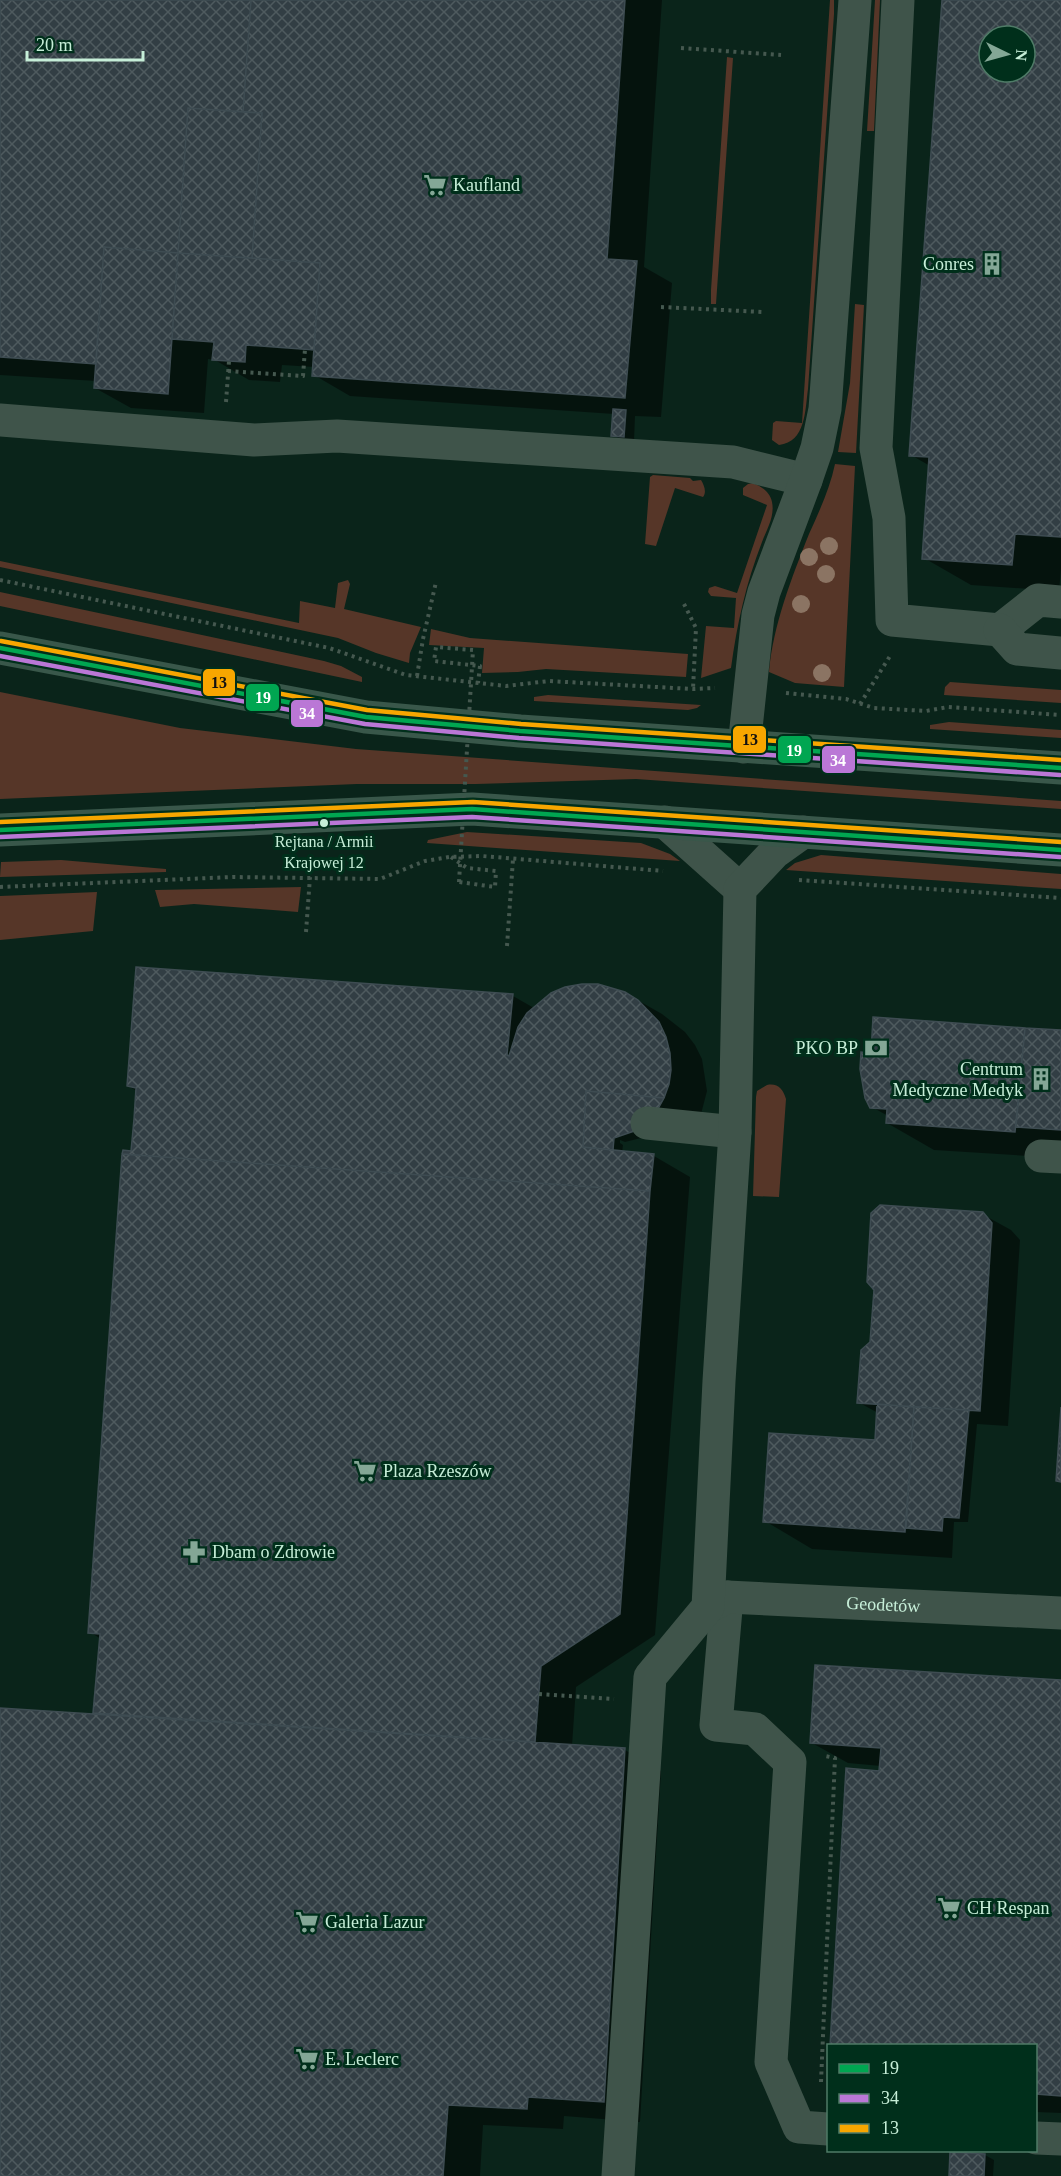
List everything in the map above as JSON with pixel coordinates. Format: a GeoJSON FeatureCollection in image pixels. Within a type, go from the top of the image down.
{"type":"FeatureCollection","features":[{"type":"Feature","properties":{"kind":"main road"},"geometry":{"type":"LineString","coordinates":[[7,653],[366,717],[744,747],[1061,768]]}},
{"type":"Feature","properties":{"kind":"main road"},"geometry":{"type":"LineString","coordinates":[[0,830],[472,809],[1061,850]]}},
{"type":"Feature","properties":{"kind":"street"},"geometry":{"type":"LineString","coordinates":[[744,747],[758,615],[764,592],[817,448],[825,409],[855,0]]}},
{"type":"Feature","properties":{"kind":"street"},"geometry":{"type":"LineString","coordinates":[[898,0],[876,448],[889,518],[892,620],[1000,630],[1017,649],[1061,653]]}},
{"type":"Feature","properties":{"kind":"street"},"geometry":{"type":"LineString","coordinates":[[0,420],[254,440],[337,436],[733,462],[806,480]]}},
{"type":"Feature","properties":{"kind":"street"},"geometry":{"type":"LineString","coordinates":[[1000,630],[1038,600],[1061,602]]}},
{"type":"Feature","properties":{"kind":"street"},"geometry":{"type":"LineString","coordinates":[[665,822],[740,889]]}},
{"type":"Feature","properties":{"kind":"street"},"geometry":{"type":"LineString","coordinates":[[803,832],[775,852],[740,889],[735,1132],[718,1381],[716,1725],[755,1729],[790,1762],[771,2062],[799,2127],[827,2129]]}},
{"type":"Feature","properties":{"kind":"street"},"geometry":{"type":"LineString","coordinates":[[647,1123],[735,1132]]}},
{"type":"Feature","properties":{"kind":"street"},"geometry":{"type":"LineString","coordinates":[[618,2176],[650,1677],[717,1602]]}},
{"type":"Feature","properties":{"kind":"street","name":"Geodetów"},"geometry":{"type":"LineString","coordinates":[[717,1602],[1061,1612]]}},
{"type":"Feature","properties":{"kind":"street"},"geometry":{"type":"LineString","coordinates":[[1037,2138],[1061,2139]]}},
{"type":"Feature","properties":{"kind":"path"},"geometry":{"type":"LineString","coordinates":[[681,48],[781,55]]}},
{"type":"Feature","properties":{"kind":"path"},"geometry":{"type":"LineString","coordinates":[[662,307],[763,312]]}},
{"type":"Feature","properties":{"kind":"path"},"geometry":{"type":"LineString","coordinates":[[228,371],[303,376],[305,349]]}},
{"type":"Feature","properties":{"kind":"path"},"geometry":{"type":"LineString","coordinates":[[0,579],[329,648],[406,675],[506,686],[549,681],[693,689],[721,688]]}},
{"type":"Feature","properties":{"kind":"path"},"geometry":{"type":"LineString","coordinates":[[417,676],[436,582]]}},
{"type":"Feature","properties":{"kind":"path"},"geometry":{"type":"LineString","coordinates":[[684,604],[696,628],[693,689]]}},
{"type":"Feature","properties":{"kind":"path"},"geometry":{"type":"LineString","coordinates":[[860,704],[911,622]]}},
{"type":"Feature","properties":{"kind":"path"},"geometry":{"type":"LineString","coordinates":[[449,856],[467,868],[496,871],[495,887],[459,882],[473,650],[436,647],[434,661],[480,666],[478,683]]}},
{"type":"Feature","properties":{"kind":"path"},"geometry":{"type":"LineString","coordinates":[[777,693],[846,699],[874,708],[926,711],[948,707],[1061,715]]}},
{"type":"Feature","properties":{"kind":"path"},"geometry":{"type":"LineString","coordinates":[[0,887],[233,877],[380,879],[425,861],[449,856],[671,872]]}},
{"type":"Feature","properties":{"kind":"path"},"geometry":{"type":"LineString","coordinates":[[507,946],[513,859]]}},
{"type":"Feature","properties":{"kind":"path"},"geometry":{"type":"LineString","coordinates":[[306,932],[310,878]]}},
{"type":"Feature","properties":{"kind":"path"},"geometry":{"type":"LineString","coordinates":[[796,880],[1061,898]]}},
{"type":"Feature","properties":{"kind":"shaded area"},"geometry":{"type":"Polygon","coordinates":[[[830,0],[834,0],[834,14],[808,389],[805,415],[799,432],[788,443],[779,445],[772,440],[773,423],[776,421],[802,423],[830,0]]]}},
{"type":"Feature","properties":{"kind":"shaded area"},"geometry":{"type":"Polygon","coordinates":[[[875,0],[880,0],[874,131],[867,131],[875,0]]]}},
{"type":"Feature","properties":{"kind":"shaded area"},"geometry":{"type":"Polygon","coordinates":[[[727,57],[733,58],[716,304],[711,304],[711,290],[727,57]]]}},
{"type":"Feature","properties":{"kind":"shaded area"},"geometry":{"type":"Polygon","coordinates":[[[855,304],[864,305],[856,453],[838,452],[850,383],[855,304]]]}},
{"type":"Feature","properties":{"kind":"shaded area"},"geometry":{"type":"Polygon","coordinates":[[[835,464],[855,466],[844,687],[795,683],[769,672],[771,654],[784,602],[827,491],[835,464]]]}},
{"type":"Feature","properties":{"kind":"shaded area"},"geometry":{"type":"Polygon","coordinates":[[[653,475],[690,478],[693,481],[701,480],[705,491],[703,497],[675,488],[656,546],[645,544],[650,477],[653,475]]]}},
{"type":"Feature","properties":{"kind":"shaded area"},"geometry":{"type":"Polygon","coordinates":[[[753,483],[769,495],[773,507],[747,588],[731,668],[701,678],[706,626],[734,628],[736,598],[711,596],[708,592],[709,588],[715,586],[737,593],[767,505],[743,495],[743,488],[753,483]]]}},
{"type":"Feature","properties":{"kind":"shaded area"},"geometry":{"type":"Polygon","coordinates":[[[0,561],[299,623],[300,601],[335,608],[338,583],[348,580],[350,584],[344,609],[421,627],[410,653],[409,663],[338,638],[0,567],[0,561]]]}},
{"type":"Feature","properties":{"kind":"shaded area"},"geometry":{"type":"Polygon","coordinates":[[[0,592],[324,661],[341,666],[362,677],[362,682],[0,606],[0,592]]]}},
{"type":"Feature","properties":{"kind":"shaded area"},"geometry":{"type":"Polygon","coordinates":[[[431,629],[470,638],[688,654],[686,677],[546,669],[482,673],[484,648],[429,645],[431,629]]]}},
{"type":"Feature","properties":{"kind":"shaded area"},"geometry":{"type":"Polygon","coordinates":[[[950,682],[1061,690],[1061,703],[944,695],[945,687],[950,682]]]}},
{"type":"Feature","properties":{"kind":"shaded area"},"geometry":{"type":"Polygon","coordinates":[[[0,692],[180,728],[356,749],[1061,801],[1061,809],[636,779],[476,784],[357,784],[0,799],[0,692]]]}},
{"type":"Feature","properties":{"kind":"shaded area"},"geometry":{"type":"Polygon","coordinates":[[[548,695],[701,705],[688,710],[534,701],[534,697],[548,695]]]}},
{"type":"Feature","properties":{"kind":"shaded area"},"geometry":{"type":"Polygon","coordinates":[[[949,722],[1061,730],[1061,738],[930,729],[930,725],[949,722]]]}},
{"type":"Feature","properties":{"kind":"shaded area"},"geometry":{"type":"Polygon","coordinates":[[[467,832],[641,843],[670,854],[680,861],[427,843],[428,840],[467,832]]]}},
{"type":"Feature","properties":{"kind":"shaded area"},"geometry":{"type":"Polygon","coordinates":[[[821,855],[1061,874],[1061,889],[786,870],[795,863],[821,855]]]}},
{"type":"Feature","properties":{"kind":"shaded area"},"geometry":{"type":"Polygon","coordinates":[[[61,860],[166,869],[166,872],[0,877],[1,862],[61,860]]]}},
{"type":"Feature","properties":{"kind":"shaded area"},"geometry":{"type":"Polygon","coordinates":[[[301,887],[298,912],[194,904],[160,907],[155,890],[301,887]]]}},
{"type":"Feature","properties":{"kind":"shaded area"},"geometry":{"type":"Polygon","coordinates":[[[97,892],[93,931],[0,940],[0,896],[97,892]]]}},
{"type":"Feature","properties":{"kind":"shaded area"},"geometry":{"type":"Polygon","coordinates":[[[767,1085],[780,1088],[786,1099],[779,1197],[753,1196],[756,1097],[757,1091],[767,1085]]]}},
{"type":"Feature","properties":{"kind":"building"},"geometry":{"type":"Polygon","coordinates":[[[0,0],[251,0],[243,112],[188,108],[178,253],[104,247],[96,364],[0,357],[0,0]]]}},
{"type":"Feature","properties":{"kind":"building","name":"Kaufland"},"geometry":{"type":"Polygon","coordinates":[[[251,0],[625,0],[607,259],[637,261],[625,398],[312,376],[320,263],[252,258],[262,113],[243,112],[251,0]]]}},
{"type":"Feature","properties":{"kind":"building","name":"Conres"},"geometry":{"type":"Polygon","coordinates":[[[942,0],[1061,0],[1061,537],[1015,534],[1012,565],[922,559],[929,457],[909,456],[942,0]]]}},
{"type":"Feature","properties":{"kind":"building"},"geometry":{"type":"Polygon","coordinates":[[[188,108],[262,113],[252,258],[178,253],[188,108]]]}},
{"type":"Feature","properties":{"kind":"building"},"geometry":{"type":"Polygon","coordinates":[[[104,247],[178,253],[168,394],[94,388],[104,247]]]}},
{"type":"Feature","properties":{"kind":"building"},"geometry":{"type":"Polygon","coordinates":[[[178,253],[320,263],[314,350],[246,345],[245,362],[212,360],[214,342],[172,339],[178,253]]]}},
{"type":"Feature","properties":{"kind":"building"},"geometry":{"type":"Polygon","coordinates":[[[613,409],[626,410],[624,437],[611,436],[613,409]]]}},
{"type":"Feature","properties":{"kind":"building"},"geometry":{"type":"Polygon","coordinates":[[[136,967],[513,994],[507,1055],[509,1056],[518,1027],[527,1013],[551,993],[565,987],[582,984],[598,984],[625,992],[638,1000],[659,1022],[670,1053],[669,1084],[664,1098],[586,1091],[583,1147],[654,1154],[650,1191],[122,1154],[123,1150],[131,1151],[134,1119],[136,1088],[127,1086],[136,967]]]}},
{"type":"Feature","properties":{"kind":"building"},"geometry":{"type":"Polygon","coordinates":[[[873,1017],[1025,1028],[1015,1132],[886,1123],[887,1109],[870,1108],[865,1098],[860,1069],[861,1052],[871,1053],[873,1017]]]}},
{"type":"Feature","properties":{"kind":"building","name":"Centrum Medyczne Medyk"},"geometry":{"type":"Polygon","coordinates":[[[1025,1028],[1061,1030],[1061,1130],[1016,1127],[1025,1028]]]}},
{"type":"Feature","properties":{"kind":"building"},"geometry":{"type":"Polygon","coordinates":[[[586,1091],[664,1098],[654,1116],[640,1129],[614,1138],[613,1150],[583,1147],[586,1091]]]}},
{"type":"Feature","properties":{"kind":"building","name":"Plaza Rzeszów"},"geometry":{"type":"Polygon","coordinates":[[[122,1154],[650,1191],[620,1614],[541,1666],[535,1742],[93,1713],[100,1634],[88,1633],[122,1154]]]}},
{"type":"Feature","properties":{"kind":"building"},"geometry":{"type":"Polygon","coordinates":[[[880,1205],[983,1212],[992,1223],[980,1411],[857,1403],[861,1350],[870,1342],[874,1290],[867,1282],[871,1213],[880,1205]]]}},
{"type":"Feature","properties":{"kind":"building"},"geometry":{"type":"Polygon","coordinates":[[[877,1404],[914,1407],[905,1532],[763,1522],[769,1433],[875,1440],[877,1404]]]}},
{"type":"Feature","properties":{"kind":"building"},"geometry":{"type":"Polygon","coordinates":[[[914,1407],[969,1410],[959,1518],[943,1517],[942,1531],[906,1528],[914,1407]]]}},
{"type":"Feature","properties":{"kind":"building"},"geometry":{"type":"Polygon","coordinates":[[[1061,1407],[1061,1482],[1056,1481],[1061,1407]]]}},
{"type":"Feature","properties":{"kind":"building","name":"CH Respan"},"geometry":{"type":"Polygon","coordinates":[[[815,1665],[1061,1680],[1061,2096],[1037,2094],[1037,2044],[830,2044],[846,1768],[879,1771],[881,1748],[810,1743],[815,1665]]]}},
{"type":"Feature","properties":{"kind":"building","name":"Galeria Lazur"},"geometry":{"type":"Polygon","coordinates":[[[0,1708],[625,1748],[604,2102],[528,2097],[527,2109],[448,2105],[443,2176],[0,2176],[0,1708]]]}},
{"type":"Feature","properties":{"kind":"building"},"geometry":{"type":"Polygon","coordinates":[[[950,2152],[985,2154],[984,2176],[949,2176],[950,2152]]]}},
{"type":"Feature","properties":{"kind":"transit line","name":"13"},"geometry":{"type":"LineString","coordinates":[[1,641],[367,710],[521,724],[1061,760]]}},
{"type":"Feature","properties":{"kind":"transit line","name":"19"},"geometry":{"type":"LineString","coordinates":[[0,648],[366,717],[520,731],[1061,768]]}},
{"type":"Feature","properties":{"kind":"transit line","name":"34"},"geometry":{"type":"LineString","coordinates":[[0,656],[365,724],[519,738],[1060,775]]}},
{"type":"Feature","properties":{"kind":"transit line","name":"13"},"geometry":{"type":"LineString","coordinates":[[0,822],[473,802],[1061,842]]}},
{"type":"Feature","properties":{"kind":"transit line","name":"19"},"geometry":{"type":"LineString","coordinates":[[0,830],[472,809],[1061,850]]}},
{"type":"Feature","properties":{"kind":"transit line","name":"34"},"geometry":{"type":"LineString","coordinates":[[0,837],[472,817],[1060,857]]}},
{"type":"Feature","properties":{"kind":"place","name":"Kaufland"},"geometry":{"type":"Point","coordinates":[435,185]}},
{"type":"Feature","properties":{"kind":"place","name":"Conres"},"geometry":{"type":"Point","coordinates":[992,264]}},
{"type":"Feature","properties":{"kind":"place","name":"Rejtana / Armii Krajowej 12"},"geometry":{"type":"Point","coordinates":[324,823]}},
{"type":"Feature","properties":{"kind":"place","name":"PKO BP"},"geometry":{"type":"Point","coordinates":[876,1048]}},
{"type":"Feature","properties":{"kind":"place","name":"Centrum Medyczne Medyk"},"geometry":{"type":"Point","coordinates":[1041,1079]}},
{"type":"Feature","properties":{"kind":"place","name":"Plaza Rzeszów"},"geometry":{"type":"Point","coordinates":[365,1471]}},
{"type":"Feature","properties":{"kind":"place","name":"Dbam o Zdrowie"},"geometry":{"type":"Point","coordinates":[194,1552]}},
{"type":"Feature","properties":{"kind":"place","name":"CH Respan"},"geometry":{"type":"Point","coordinates":[949,1908]}},
{"type":"Feature","properties":{"kind":"place","name":"Galeria Lazur"},"geometry":{"type":"Point","coordinates":[307,1922]}},
{"type":"Feature","properties":{"kind":"place","name":"E. Leclerc"},"geometry":{"type":"Point","coordinates":[307,2059]}}]}
